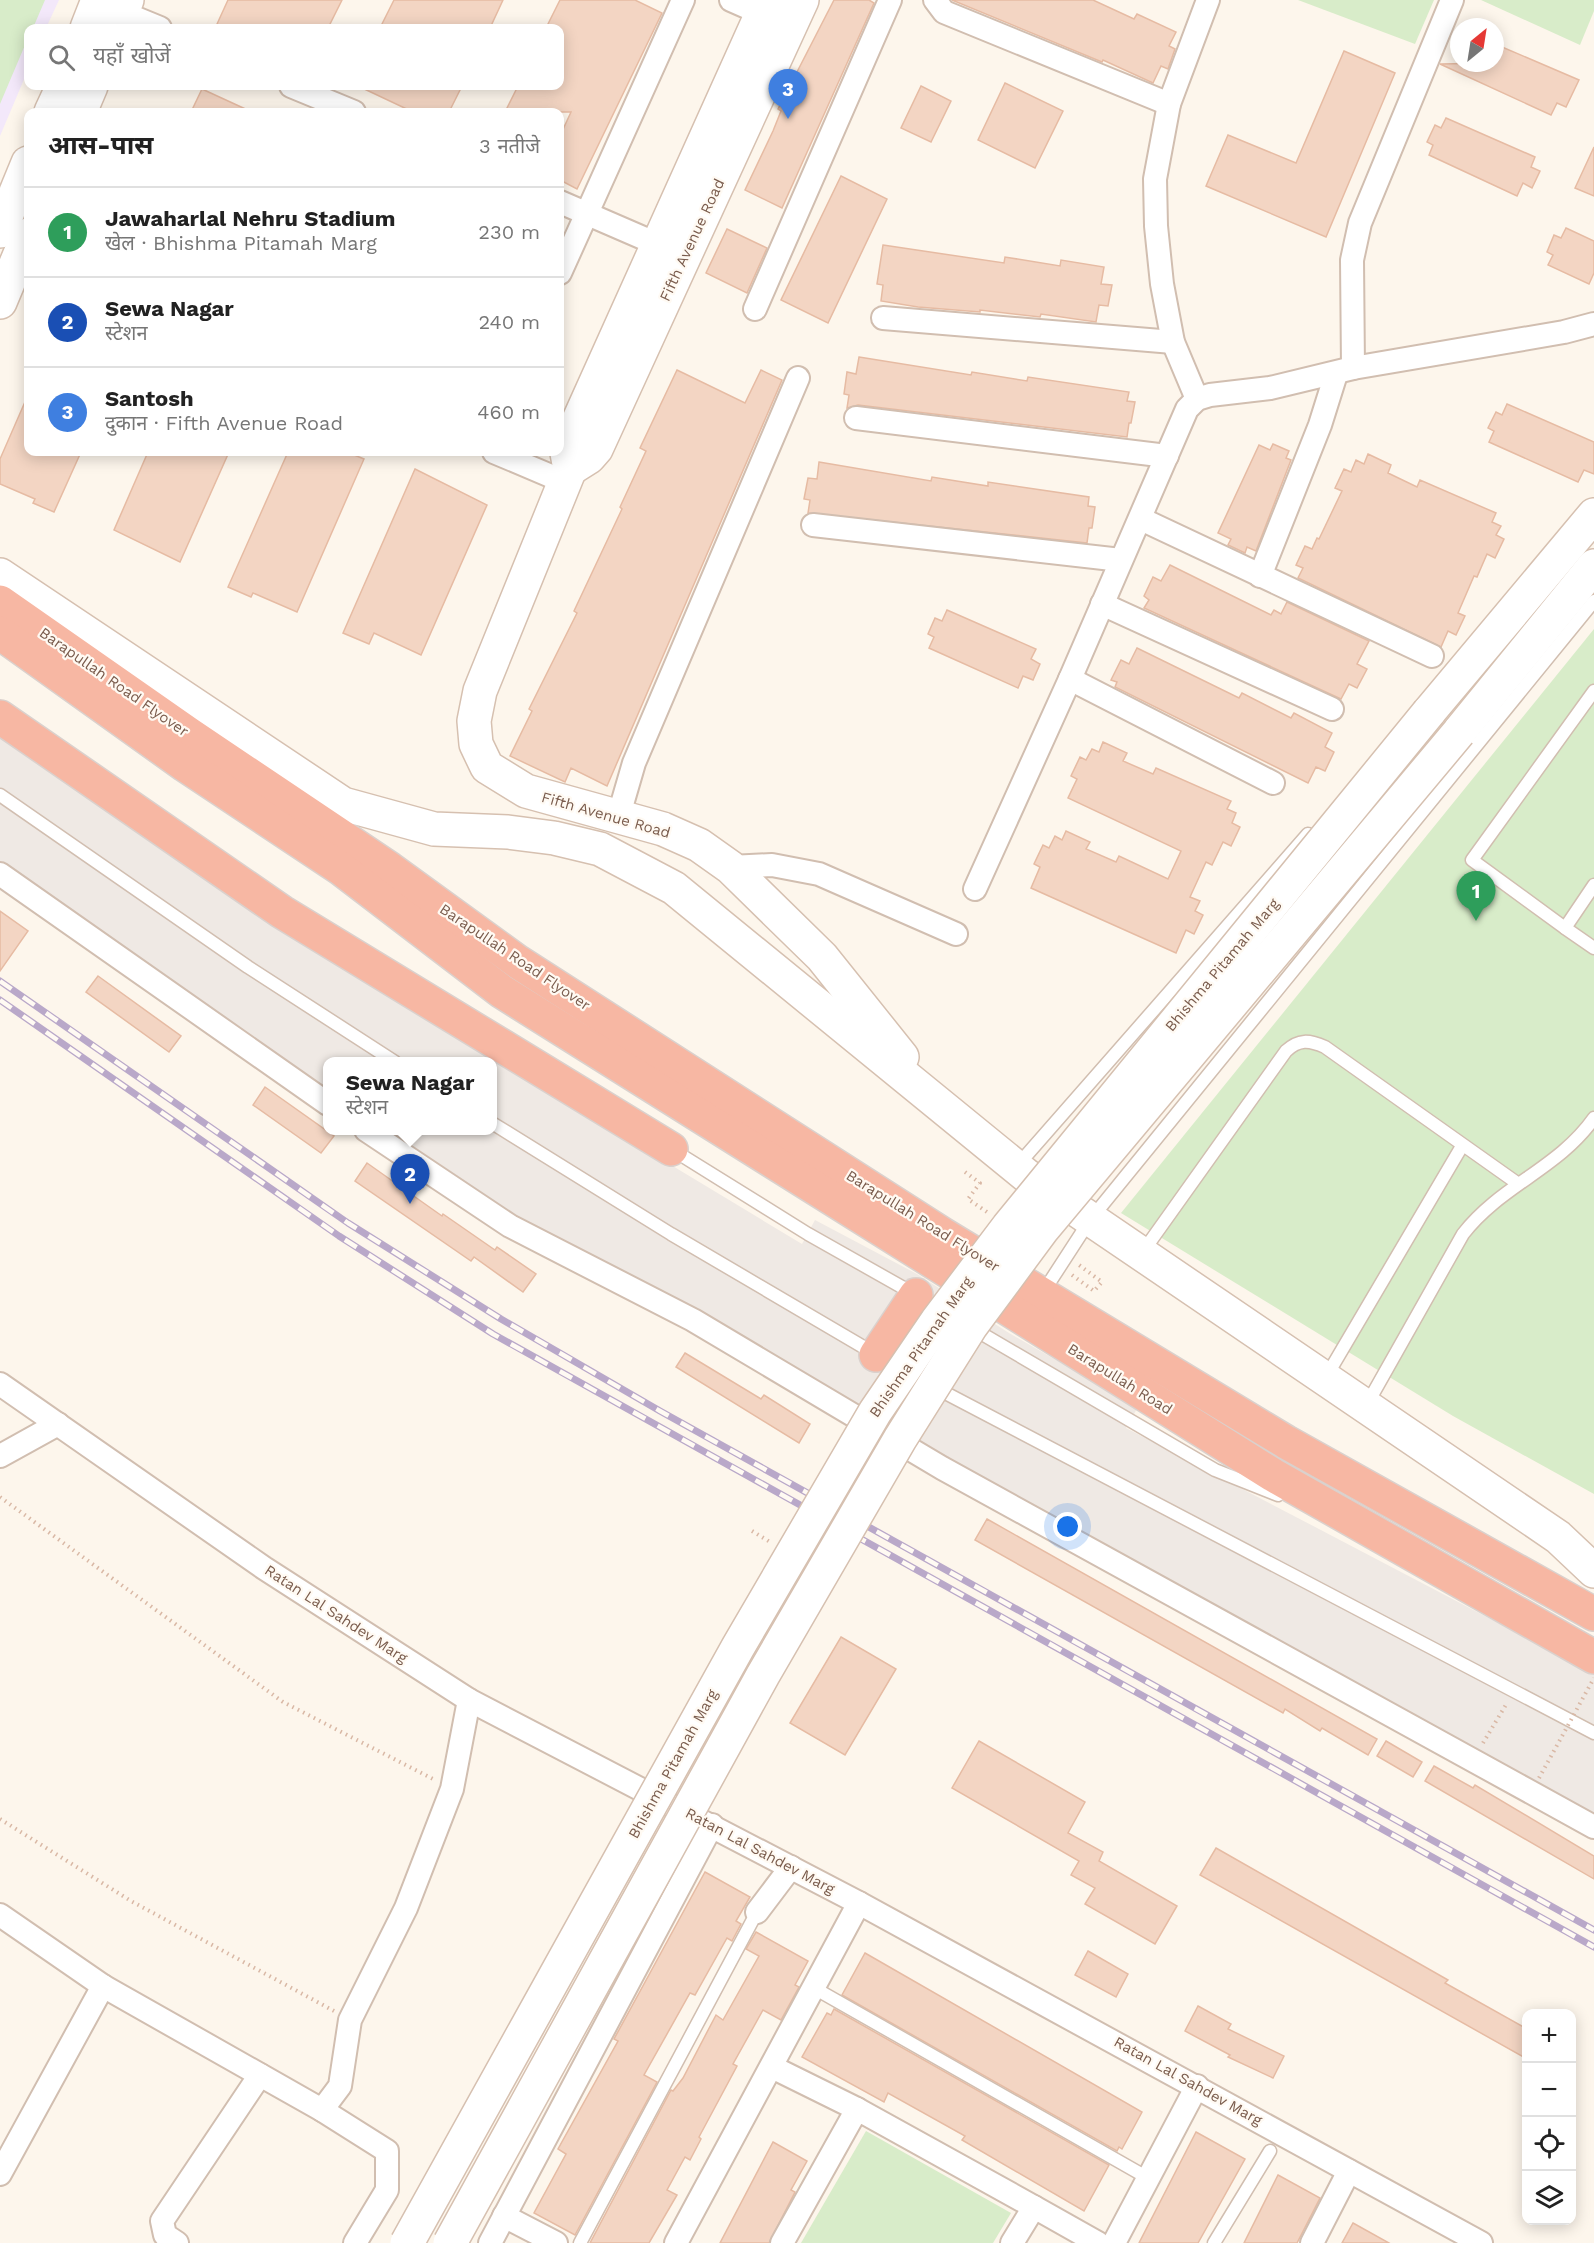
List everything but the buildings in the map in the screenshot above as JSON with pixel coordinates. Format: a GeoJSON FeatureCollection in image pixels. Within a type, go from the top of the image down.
{"type":"FeatureCollection","features":[{"type":"Feature","properties":{"kind":"highway","name":"Barapullah Road Flyover"},"geometry":{"type":"LineString","coordinates":[[0,602],[189,735],[390,869],[518,962],[942,1234],[1042,1294]]}},
{"type":"Feature","properties":{"kind":"highway","name":"Barapullah Road Flyover"},"geometry":{"type":"LineString","coordinates":[[0,633],[185,765],[340,868],[501,991],[654,1087]]}},
{"type":"Feature","properties":{"kind":"highway"},"geometry":{"type":"LineString","coordinates":[[0,717],[282,912],[671,1149]]}},
{"type":"Feature","properties":{"kind":"highway"},"geometry":{"type":"LineString","coordinates":[[551,1076],[577,1038]]}},
{"type":"Feature","properties":{"kind":"highway"},"geometry":{"type":"LineString","coordinates":[[630,1123],[654,1087]]}},
{"type":"Feature","properties":{"kind":"highway","name":"Barapullah Road"},"geometry":{"type":"LineString","coordinates":[[654,1087],[1263,1468],[1594,1657]]}},
{"type":"Feature","properties":{"kind":"highway","name":"Barapullah Road"},"geometry":{"type":"LineString","coordinates":[[1042,1294],[1286,1443],[1594,1614]]}},
{"type":"Feature","properties":{"kind":"highway"},"geometry":{"type":"LineString","coordinates":[[876,1354],[926,1301]]}},
{"type":"Feature","properties":{"kind":"main road"},"geometry":{"type":"LineString","coordinates":[[93,24],[115,10]]}},
{"type":"Feature","properties":{"kind":"main road","name":"Fifth Avenue Road"},"geometry":{"type":"LineString","coordinates":[[780,10],[657,244],[569,442],[568,476],[480,691],[474,721],[476,744],[487,767],[526,791],[663,829],[699,845],[730,867],[837,974],[936,1101]]}},
{"type":"Feature","properties":{"kind":"main road","name":"Fifth Avenue Road"},"geometry":{"type":"LineString","coordinates":[[568,476],[596,449],[780,10]]}},
{"type":"Feature","properties":{"kind":"main road"},"geometry":{"type":"LineString","coordinates":[[53,108],[61,90]]}},
{"type":"Feature","properties":{"kind":"main road"},"geometry":{"type":"LineString","coordinates":[[82,108],[89,90]]}},
{"type":"Feature","properties":{"kind":"main road"},"geometry":{"type":"LineString","coordinates":[[0,302],[20,240],[24,202]]}},
{"type":"Feature","properties":{"kind":"main road","name":"Bhishma Pitamah Marg"},"geometry":{"type":"LineString","coordinates":[[407,2243],[738,1647],[875,1412],[937,1321],[1008,1227],[1429,712],[1594,515]]}},
{"type":"Feature","properties":{"kind":"main road","name":"Bhishma Pitamah Marg"},"geometry":{"type":"LineString","coordinates":[[450,2243],[763,1675],[900,1439],[971,1326],[1042,1230],[1459,732],[1594,566]]}},
{"type":"Feature","properties":{"kind":"main road"},"geometry":{"type":"LineString","coordinates":[[0,575],[344,804],[434,829],[554,838],[600,849],[640,868],[674,888],[1016,1167],[1090,1220],[1558,1537],[1594,1571]]}},
{"type":"Feature","properties":{"kind":"street"},"geometry":{"type":"LineString","coordinates":[[564,264],[683,0]]}},
{"type":"Feature","properties":{"kind":"street"},"geometry":{"type":"LineString","coordinates":[[731,0],[780,10]]}},
{"type":"Feature","properties":{"kind":"street"},"geometry":{"type":"LineString","coordinates":[[755,309],[891,0]]}},
{"type":"Feature","properties":{"kind":"street"},"geometry":{"type":"LineString","coordinates":[[935,0],[944,12],[1169,104]]}},
{"type":"Feature","properties":{"kind":"street"},"geometry":{"type":"LineString","coordinates":[[1197,399],[1173,342],[1162,284],[1155,226],[1155,179],[1169,104],[1208,0]]}},
{"type":"Feature","properties":{"kind":"street"},"geometry":{"type":"LineString","coordinates":[[1260,576],[1344,371],[1352,260],[1360,223],[1452,0]]}},
{"type":"Feature","properties":{"kind":"street"},"geometry":{"type":"LineString","coordinates":[[115,10],[150,24]]}},
{"type":"Feature","properties":{"kind":"street"},"geometry":{"type":"LineString","coordinates":[[301,90],[344,108]]}},
{"type":"Feature","properties":{"kind":"street"},"geometry":{"type":"LineString","coordinates":[[564,204],[657,244]]}},
{"type":"Feature","properties":{"kind":"street"},"geometry":{"type":"LineString","coordinates":[[883,318],[1173,342]]}},
{"type":"Feature","properties":{"kind":"street"},"geometry":{"type":"LineString","coordinates":[[975,890],[1141,519],[1186,409],[1197,399],[1564,332],[1594,324]]}},
{"type":"Feature","properties":{"kind":"street"},"geometry":{"type":"LineString","coordinates":[[618,818],[634,763],[798,378]]}},
{"type":"Feature","properties":{"kind":"street"},"geometry":{"type":"LineString","coordinates":[[855,418],[1167,456]]}},
{"type":"Feature","properties":{"kind":"street"},"geometry":{"type":"LineString","coordinates":[[506,456],[568,476]]}},
{"type":"Feature","properties":{"kind":"street"},"geometry":{"type":"LineString","coordinates":[[1141,519],[1432,656]]}},
{"type":"Feature","properties":{"kind":"street"},"geometry":{"type":"LineString","coordinates":[[813,525],[1121,560]]}},
{"type":"Feature","properties":{"kind":"street"},"geometry":{"type":"LineString","coordinates":[[1102,604],[1332,709]]}},
{"type":"Feature","properties":{"kind":"street"},"geometry":{"type":"LineString","coordinates":[[1070,679],[1273,783]]}},
{"type":"Feature","properties":{"kind":"street"},"geometry":{"type":"LineString","coordinates":[[730,867],[772,865],[819,874],[956,934]]}},
{"type":"Feature","properties":{"kind":"street"},"geometry":{"type":"LineString","coordinates":[[0,874],[323,1101]]}},
{"type":"Feature","properties":{"kind":"street"},"geometry":{"type":"LineString","coordinates":[[372,1135],[510,1226],[693,1320],[942,1468],[1594,1827]]}},
{"type":"Feature","properties":{"kind":"street","name":"Ratan Lal Sahdev Marg"},"geometry":{"type":"LineString","coordinates":[[0,1384],[264,1569],[469,1700],[712,1825],[1197,2086],[1276,2142],[1349,2171],[1481,2243]]}},
{"type":"Feature","properties":{"kind":"street"},"geometry":{"type":"LineString","coordinates":[[0,1456],[58,1424]]}},
{"type":"Feature","properties":{"kind":"street"},"geometry":{"type":"LineString","coordinates":[[322,2110],[340,2086],[350,2020],[406,1908],[452,1789],[469,1700]]}},
{"type":"Feature","properties":{"kind":"street"},"geometry":{"type":"LineString","coordinates":[[490,2243],[712,1825]]}},
{"type":"Feature","properties":{"kind":"street"},"geometry":{"type":"LineString","coordinates":[[758,1912],[791,1867]]}},
{"type":"Feature","properties":{"kind":"street"},"geometry":{"type":"LineString","coordinates":[[676,2243],[859,1903]]}},
{"type":"Feature","properties":{"kind":"street"},"geometry":{"type":"LineString","coordinates":[[0,1915],[103,1986],[322,2110],[387,2151],[387,2190],[354,2243]]}},
{"type":"Feature","properties":{"kind":"street"},"geometry":{"type":"LineString","coordinates":[[0,2174],[103,1986]]}},
{"type":"Feature","properties":{"kind":"street"},"geometry":{"type":"LineString","coordinates":[[772,2067],[857,2109],[1098,2243]]}},
{"type":"Feature","properties":{"kind":"street"},"geometry":{"type":"LineString","coordinates":[[177,2243],[165,2235],[162,2221],[260,2075]]}},
{"type":"Feature","properties":{"kind":"street"},"geometry":{"type":"LineString","coordinates":[[1114,2243],[1197,2086]]}},
{"type":"Feature","properties":{"kind":"street"},"geometry":{"type":"LineString","coordinates":[[782,2243],[857,2109]]}},
{"type":"Feature","properties":{"kind":"street"},"geometry":{"type":"LineString","coordinates":[[1312,2243],[1349,2171]]}},
{"type":"Feature","properties":{"kind":"street"},"geometry":{"type":"LineString","coordinates":[[1012,2243],[1034,2207]]}},
{"type":"Feature","properties":{"kind":"street"},"geometry":{"type":"LineString","coordinates":[[504,2216],[555,2243]]}},
{"type":"Feature","properties":{"kind":"lane"},"geometry":{"type":"LineString","coordinates":[[1042,1294],[1090,1220],[1594,601]]}},
{"type":"Feature","properties":{"kind":"lane"},"geometry":{"type":"LineString","coordinates":[[1592,697],[1472,860],[1594,948]]}},
{"type":"Feature","properties":{"kind":"lane"},"geometry":{"type":"LineString","coordinates":[[1356,780],[1412,717],[1429,712]]}},
{"type":"Feature","properties":{"kind":"lane"},"geometry":{"type":"LineString","coordinates":[[0,795],[248,967],[387,1057]]}},
{"type":"Feature","properties":{"kind":"lane"},"geometry":{"type":"LineString","coordinates":[[1016,1167],[1317,825]]}},
{"type":"Feature","properties":{"kind":"lane"},"geometry":{"type":"LineString","coordinates":[[1565,928],[1594,885]]}},
{"type":"Feature","properties":{"kind":"lane"},"geometry":{"type":"LineString","coordinates":[[1141,1254],[1286,1051],[1296,1043],[1310,1041],[1325,1047],[1517,1183]]}},
{"type":"Feature","properties":{"kind":"lane"},"geometry":{"type":"LineString","coordinates":[[1366,1406],[1463,1234],[1478,1215],[1517,1183],[1568,1150],[1594,1118]]}},
{"type":"Feature","properties":{"kind":"lane"},"geometry":{"type":"LineString","coordinates":[[497,1126],[671,1234],[920,1379],[1594,1733]]}},
{"type":"Feature","properties":{"kind":"lane"},"geometry":{"type":"LineString","coordinates":[[1325,1379],[1462,1146]]}},
{"type":"Feature","properties":{"kind":"lane"},"geometry":{"type":"LineString","coordinates":[[671,1149],[808,1234],[1215,1470],[1379,1535]]}},
{"type":"Feature","properties":{"kind":"lane"},"geometry":{"type":"LineString","coordinates":[[580,2243],[758,1912]]}},
{"type":"Feature","properties":{"kind":"lane"},"geometry":{"type":"LineString","coordinates":[[814,1988],[1148,2178]]}},
{"type":"Feature","properties":{"kind":"lane"},"geometry":{"type":"LineString","coordinates":[[1215,2243],[1276,2142]]}},
{"type":"Feature","properties":{"kind":"path"},"geometry":{"type":"LineString","coordinates":[[965,1172],[980,1183],[968,1199],[988,1214]]}},
{"type":"Feature","properties":{"kind":"path"},"geometry":{"type":"LineString","coordinates":[[1076,1262],[1101,1282],[1094,1291]]}},
{"type":"Feature","properties":{"kind":"path"},"geometry":{"type":"LineString","coordinates":[[0,1497],[283,1702],[452,1789]]}},
{"type":"Feature","properties":{"kind":"path"},"geometry":{"type":"LineString","coordinates":[[752,1531],[773,1544]]}},
{"type":"Feature","properties":{"kind":"path"},"geometry":{"type":"LineString","coordinates":[[1539,1778],[1594,1678]]}},
{"type":"Feature","properties":{"kind":"path"},"geometry":{"type":"LineString","coordinates":[[1481,1746],[1515,1690]]}},
{"type":"Feature","properties":{"kind":"path"},"geometry":{"type":"LineString","coordinates":[[0,1819],[131,1901],[350,2020]]}},
{"type":"Feature","properties":{"kind":"shaded area"},"geometry":{"type":"Polygon","coordinates":[[[0,0],[59,0],[48,24],[24,24],[24,79],[0,136],[0,0]]]}},
{"type":"Feature","properties":{"kind":"shaded area"},"geometry":{"type":"Polygon","coordinates":[[[0,734],[321,954],[492,1057],[323,1057],[323,1098],[0,876],[0,734]]]}},
{"type":"Feature","properties":{"kind":"shaded area"},"geometry":{"type":"Polygon","coordinates":[[[497,1060],[802,1244],[815,1220],[917,1274],[1009,1333],[1138,1407],[1126,1428],[1594,1673],[1594,1819],[695,1328],[378,1135],[497,1135],[497,1060]]]}},
{"type":"Feature","properties":{"kind":"green space"},"geometry":{"type":"Polygon","coordinates":[[[0,0],[45,0],[35,24],[24,24],[24,47],[0,104],[0,0]]]}},
{"type":"Feature","properties":{"kind":"green space"},"geometry":{"type":"Polygon","coordinates":[[[1298,0],[1434,0],[1415,44],[1298,0]]]}},
{"type":"Feature","properties":{"kind":"green space"},"geometry":{"type":"Polygon","coordinates":[[[1481,0],[1594,0],[1594,11],[1580,45],[1481,0]]]}},
{"type":"Feature","properties":{"kind":"green space"},"geometry":{"type":"Polygon","coordinates":[[[1594,629],[1594,1494],[1453,1416],[1121,1213],[1594,629]]]}},
{"type":"Feature","properties":{"kind":"green space"},"geometry":{"type":"Polygon","coordinates":[[[866,2131],[1011,2213],[993,2243],[801,2243],[866,2131]]]}},
{"type":"Feature","properties":{"kind":"railway"},"geometry":{"type":"LineString","coordinates":[[0,981],[348,1223],[501,1319],[660,1411],[1594,1930]]}},
{"type":"Feature","properties":{"kind":"railway"},"geometry":{"type":"LineString","coordinates":[[0,1000],[339,1236],[493,1334],[1594,1947]]}},
{"type":"Feature","properties":{"kind":"place","name":"Santosh"},"geometry":{"type":"Point","coordinates":[788,119]}},
{"type":"Feature","properties":{"kind":"place","name":"Jawaharlal Nehru Stadium"},"geometry":{"type":"Point","coordinates":[1476,921]}},
{"type":"Feature","properties":{"kind":"place","name":"Sewa Nagar"},"geometry":{"type":"Point","coordinates":[410,1204]}}]}
